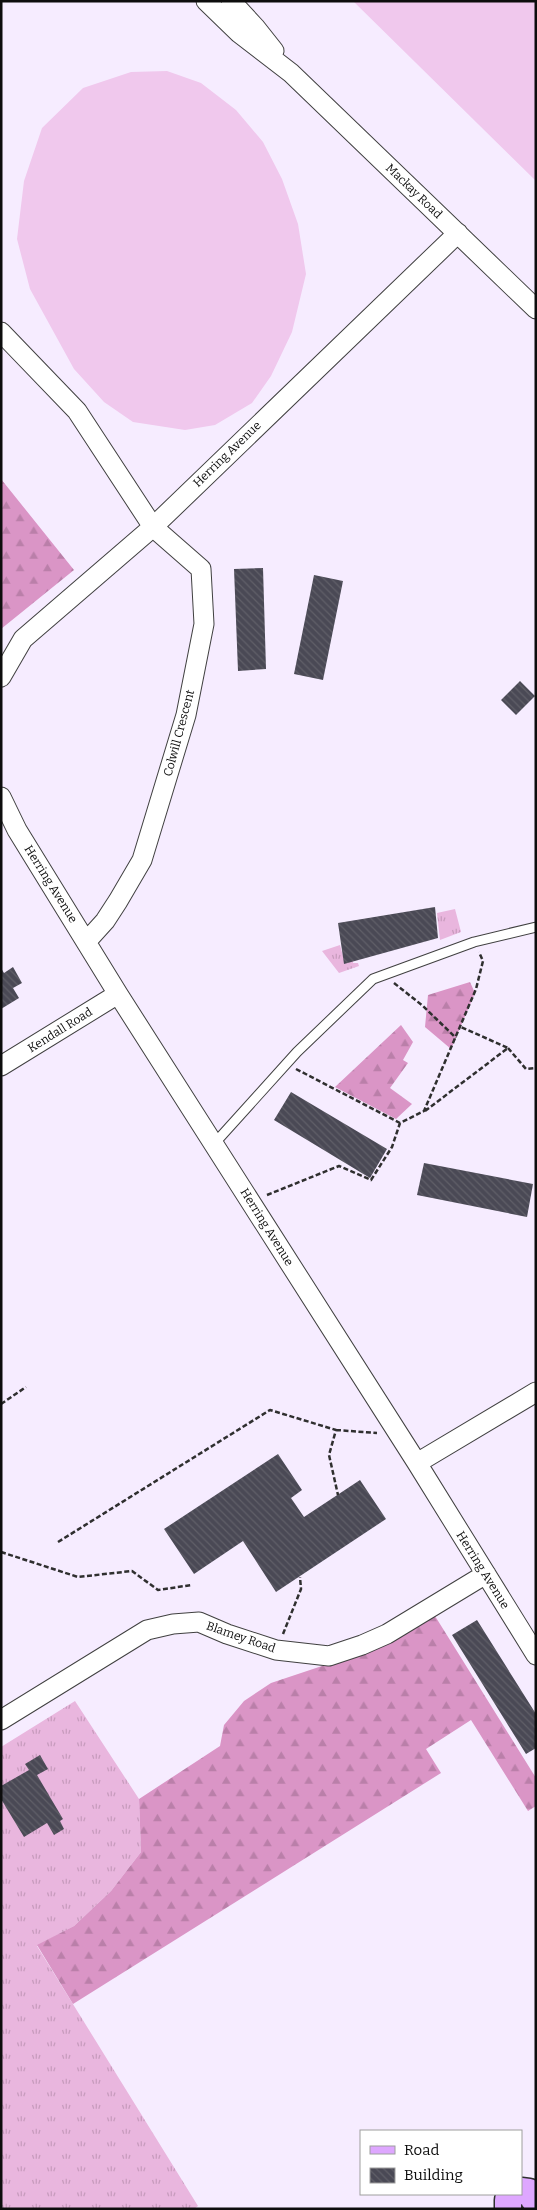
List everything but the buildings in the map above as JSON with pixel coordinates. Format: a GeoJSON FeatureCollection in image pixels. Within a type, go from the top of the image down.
{"type":"FeatureCollection","features":[{"type":"Feature","properties":{"kind":"street","name":"Mackay Road"},"geometry":{"type":"LineString","coordinates":[[206,1],[239,33],[291,73],[536,309]]}},
{"type":"Feature","properties":{"kind":"street","name":"Mackay Road"},"geometry":{"type":"LineString","coordinates":[[231,1],[255,27],[291,73]]}},
{"type":"Feature","properties":{"kind":"street","name":"Herring Avenue"},"geometry":{"type":"LineString","coordinates":[[1,677],[23,639],[153,527],[458,233]]}},
{"type":"Feature","properties":{"kind":"street","name":"Colwill Crescent"},"geometry":{"type":"LineString","coordinates":[[1,332],[77,411],[153,527],[201,569],[204,624],[186,714],[142,860],[105,921],[86,942]]}},
{"type":"Feature","properties":{"kind":"street","name":"Herring Avenue"},"geometry":{"type":"LineString","coordinates":[[1,797],[18,830],[118,994],[417,1464],[536,1655]]}},
{"type":"Feature","properties":{"kind":"street","name":"Kendall Road"},"geometry":{"type":"LineString","coordinates":[[1,1066],[118,994]]}},
{"type":"Feature","properties":{"kind":"street"},"geometry":{"type":"LineString","coordinates":[[417,1464],[536,1392]]}},
{"type":"Feature","properties":{"kind":"street","name":"Blamey Road"},"geometry":{"type":"LineString","coordinates":[[1,1720],[147,1630],[173,1624],[199,1622],[227,1634],[276,1650],[329,1656],[362,1646],[387,1634],[486,1574]]}},
{"type":"Feature","properties":{"kind":"lane"},"geometry":{"type":"LineString","coordinates":[[214,1144],[286,1064],[373,979],[474,942],[536,927]]}},
{"type":"Feature","properties":{"kind":"path"},"geometry":{"type":"LineString","coordinates":[[424,1111],[476,989],[483,961],[474,942]]}},
{"type":"Feature","properties":{"kind":"path"},"geometry":{"type":"LineString","coordinates":[[385,974],[423,1006],[456,1038]]}},
{"type":"Feature","properties":{"kind":"path"},"geometry":{"type":"LineString","coordinates":[[461,1027],[508,1048],[526,1069],[536,1068]]}},
{"type":"Feature","properties":{"kind":"path"},"geometry":{"type":"LineString","coordinates":[[262,1188],[267,1196],[339,1166],[371,1180],[392,1147],[400,1124],[424,1111],[508,1048]]}},
{"type":"Feature","properties":{"kind":"path"},"geometry":{"type":"LineString","coordinates":[[286,1064],[400,1124]]}},
{"type":"Feature","properties":{"kind":"path"},"geometry":{"type":"LineString","coordinates":[[1,1404],[26,1387]]}},
{"type":"Feature","properties":{"kind":"path"},"geometry":{"type":"LineString","coordinates":[[58,1542],[270,1410],[336,1430],[398,1434]]}},
{"type":"Feature","properties":{"kind":"path"},"geometry":{"type":"LineString","coordinates":[[336,1430],[329,1455],[338,1495]]}},
{"type":"Feature","properties":{"kind":"path"},"geometry":{"type":"LineString","coordinates":[[1,1552],[78,1577],[132,1571],[158,1590],[192,1585]]}},
{"type":"Feature","properties":{"kind":"path"},"geometry":{"type":"LineString","coordinates":[[276,1650],[301,1589],[300,1577]]}},
{"type":"Feature","properties":{"kind":"green space"},"geometry":{"type":"Polygon","coordinates":[[[1,479],[74,570],[1,629],[1,479]]]}},
{"type":"Feature","properties":{"kind":"green space"},"geometry":{"type":"Polygon","coordinates":[[[455,909],[461,932],[440,940],[437,913],[455,909]]]}},
{"type":"Feature","properties":{"kind":"green space"},"geometry":{"type":"Polygon","coordinates":[[[340,945],[343,956],[353,955],[353,963],[358,963],[359,966],[339,973],[322,951],[340,945]]]}},
{"type":"Feature","properties":{"kind":"green space"},"geometry":{"type":"Polygon","coordinates":[[[470,982],[475,993],[451,1049],[425,1027],[428,995],[470,982]]]}},
{"type":"Feature","properties":{"kind":"green space"},"geometry":{"type":"Polygon","coordinates":[[[401,1025],[413,1042],[403,1060],[408,1063],[390,1088],[412,1104],[396,1119],[335,1087],[401,1025]]]}},
{"type":"Feature","properties":{"kind":"green space"},"geometry":{"type":"Polygon","coordinates":[[[435,1616],[536,1778],[536,1806],[528,1811],[471,1720],[426,1749],[441,1773],[73,2004],[37,1945],[74,1926],[111,1891],[141,1852],[139,1799],[220,1746],[224,1725],[244,1701],[271,1683],[376,1648],[435,1616]]]}},
{"type":"Feature","properties":{"kind":"green space"},"geometry":{"type":"Polygon","coordinates":[[[75,1701],[139,1799],[141,1852],[111,1891],[74,1926],[37,1946],[198,2206],[194,2209],[1,2209],[1,1747],[75,1701]]]}},
{"type":"Feature","properties":{"kind":"shaded area"},"geometry":{"type":"Polygon","coordinates":[[[353,1],[536,1],[536,181],[353,1]]]}},
{"type":"Feature","properties":{"kind":"shaded area"},"geometry":{"type":"Polygon","coordinates":[[[167,71],[201,83],[236,110],[263,142],[282,179],[298,224],[306,274],[292,332],[271,376],[252,403],[215,425],[185,430],[133,422],[104,402],[74,369],[30,289],[17,239],[24,181],[42,128],[83,88],[131,72],[167,71]]]}}]}
